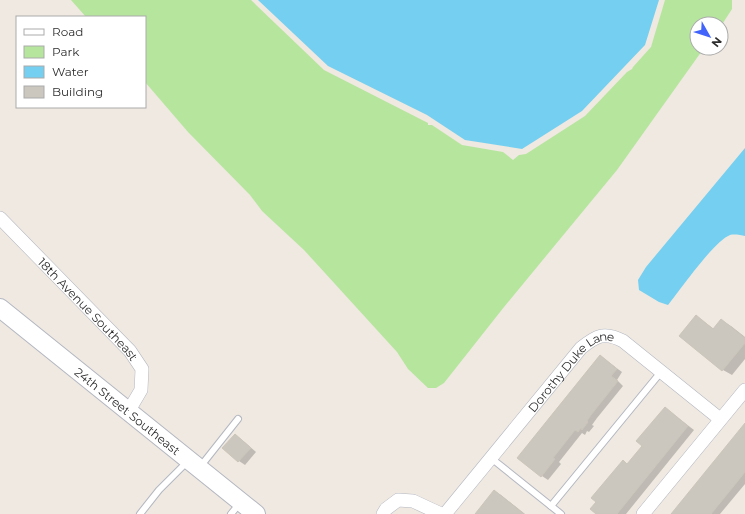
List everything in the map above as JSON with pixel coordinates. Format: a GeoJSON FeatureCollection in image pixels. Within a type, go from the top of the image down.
{"type":"FeatureCollection","features":[{"type":"Feature","properties":{"kind":"street","name":"18th Avenue Southeast"},"geometry":{"type":"LineString","coordinates":[[0,218],[130,351],[134,357],[142,370],[141,390],[128,412]]}},
{"type":"Feature","properties":{"kind":"street","name":"24th Street Southeast"},"geometry":{"type":"LineString","coordinates":[[0,308],[194,464],[236,508],[256,514]]}},
{"type":"Feature","properties":{"kind":"street","name":"Dorothy Duke Lane"},"geometry":{"type":"LineString","coordinates":[[445,514],[581,348],[598,337],[606,335],[615,337],[622,341],[720,420]]}},
{"type":"Feature","properties":{"kind":"street"},"geometry":{"type":"LineString","coordinates":[[643,514],[745,390]]}},
{"type":"Feature","properties":{"kind":"street"},"geometry":{"type":"LineString","coordinates":[[382,514],[398,500],[413,501],[441,514]]}},
{"type":"Feature","properties":{"kind":"lane"},"geometry":{"type":"LineString","coordinates":[[551,506],[661,372]]}},
{"type":"Feature","properties":{"kind":"lane"},"geometry":{"type":"LineString","coordinates":[[140,514],[159,490],[194,464],[238,419]]}},
{"type":"Feature","properties":{"kind":"lane"},"geometry":{"type":"LineString","coordinates":[[491,458],[561,514]]}},
{"type":"Feature","properties":{"kind":"green space"},"geometry":{"type":"Polygon","coordinates":[[[71,0],[251,0],[324,70],[428,123],[428,125],[432,125],[462,145],[503,152],[513,160],[519,155],[526,154],[585,116],[627,72],[632,69],[651,47],[665,0],[732,0],[732,9],[727,16],[689,16],[689,56],[698,56],[617,170],[504,307],[444,383],[436,388],[428,388],[408,369],[397,352],[304,250],[262,211],[250,195],[188,132],[146,83],[146,16],[85,16],[71,0]]]}},
{"type":"Feature","properties":{"kind":"water"},"geometry":{"type":"Polygon","coordinates":[[[258,0],[659,0],[645,45],[582,111],[522,149],[465,140],[427,115],[328,66],[258,0]]]}},
{"type":"Feature","properties":{"kind":"water"},"geometry":{"type":"Polygon","coordinates":[[[745,148],[745,236],[730,235],[715,246],[668,305],[659,302],[639,290],[638,280],[646,267],[745,148]]]}},
{"type":"Feature","properties":{"kind":"building"},"geometry":{"type":"Polygon","coordinates":[[[696,315],[713,329],[721,319],[745,338],[745,343],[722,371],[679,336],[696,315]]]}},
{"type":"Feature","properties":{"kind":"building"},"geometry":{"type":"Polygon","coordinates":[[[600,355],[617,369],[611,376],[618,381],[591,415],[582,430],[581,428],[578,432],[575,430],[553,458],[555,459],[541,477],[517,458],[600,355]]]}},
{"type":"Feature","properties":{"kind":"building"},"geometry":{"type":"Polygon","coordinates":[[[665,407],[688,426],[617,514],[596,514],[590,509],[596,502],[591,498],[623,460],[627,464],[642,446],[636,441],[665,407]]]}},
{"type":"Feature","properties":{"kind":"building"},"geometry":{"type":"Polygon","coordinates":[[[745,423],[745,472],[733,487],[711,514],[671,514],[745,423]]]}},
{"type":"Feature","properties":{"kind":"building"},"geometry":{"type":"Polygon","coordinates":[[[235,434],[251,448],[238,462],[222,448],[235,434]]]}},
{"type":"Feature","properties":{"kind":"building"},"geometry":{"type":"Polygon","coordinates":[[[494,490],[524,514],[475,514],[494,490]]]}}]}
